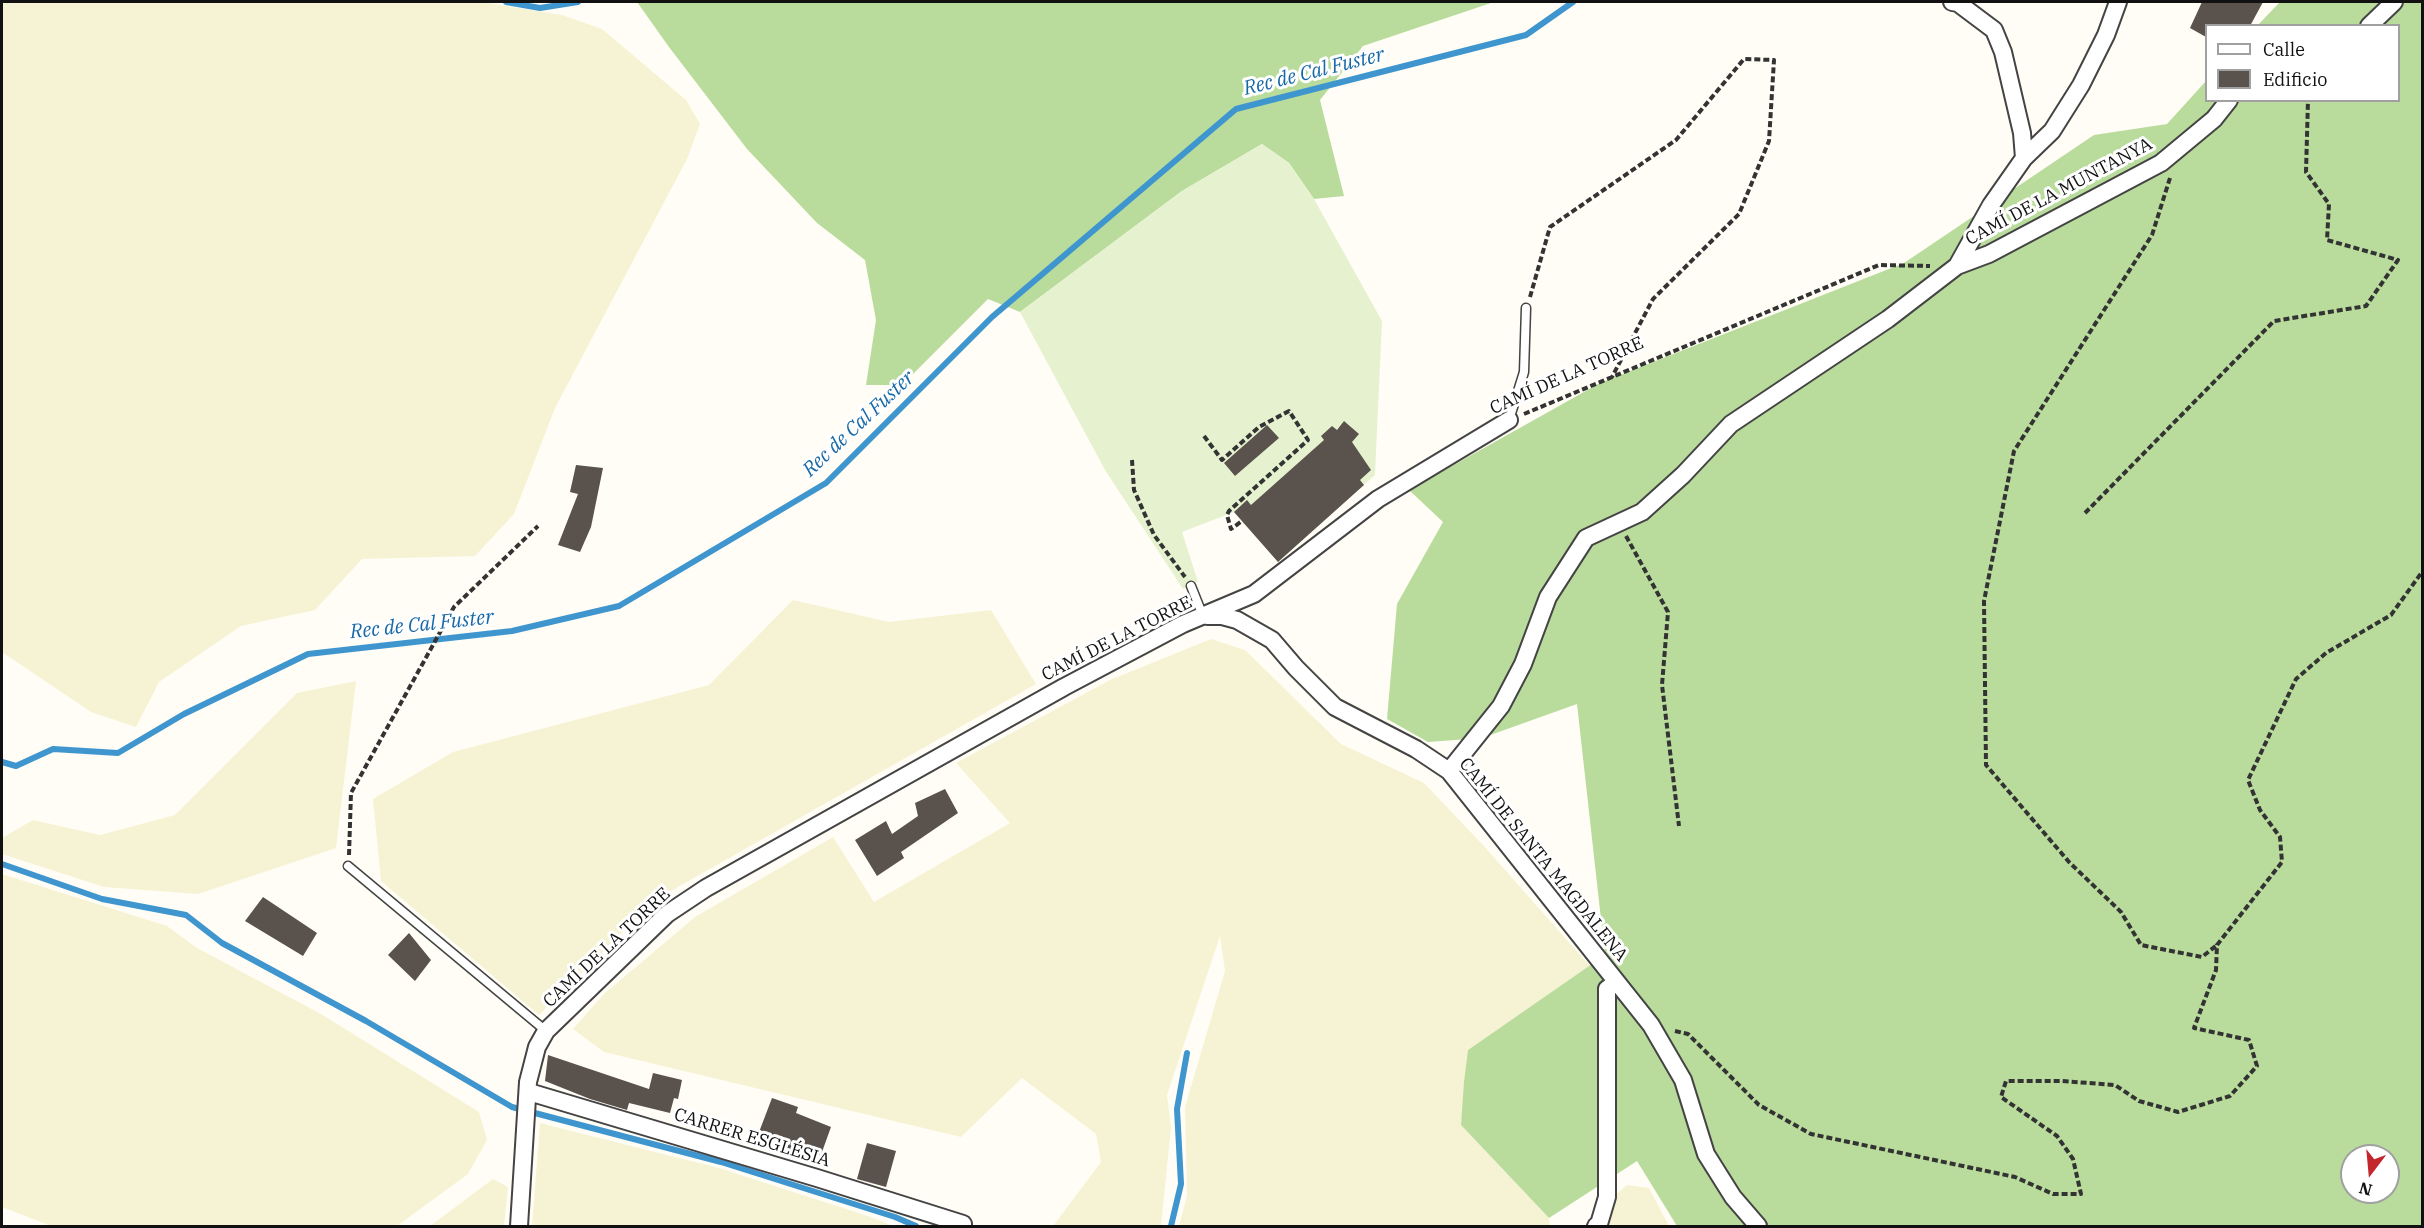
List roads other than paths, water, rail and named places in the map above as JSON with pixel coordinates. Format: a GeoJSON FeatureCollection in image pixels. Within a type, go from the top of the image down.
{"type":"FeatureCollection","features":[{"type":"Feature","properties":{"kind":"street"},"geometry":{"type":"LineString","coordinates":[[1952,2],[1958,3],[1994,30],[2003,52],[2022,134],[2024,158]]}},
{"type":"Feature","properties":{"kind":"street"},"geometry":{"type":"LineString","coordinates":[[1449,771],[1500,706],[1523,664],[1548,597],[1586,538],[1642,512],[1683,475],[1731,424],[1887,319],[1957,266],[1991,205],[2024,158],[2052,131],[2081,85],[2106,35],[2118,2]]}},
{"type":"Feature","properties":{"kind":"street"},"geometry":{"type":"LineString","coordinates":[[2371,24],[2394,2]]}},
{"type":"Feature","properties":{"kind":"street","name":"CAMÍ DE LA MUNTANYA"},"geometry":{"type":"LineString","coordinates":[[1957,266],[1989,255],[2161,163],[2214,119],[2227,102]]}},
{"type":"Feature","properties":{"kind":"street","name":"CAMÍ DE LA TORRE"},"geometry":{"type":"LineString","coordinates":[[519,1227],[528,1082],[537,1047],[546,1031],[667,914],[706,888],[1064,687],[1183,624],[1254,594],[1378,499],[1509,420]]}},
{"type":"Feature","properties":{"kind":"street","name":"CAMÍ DE SANTA MAGDALENA"},"geometry":{"type":"LineString","coordinates":[[1203,616],[1222,616],[1237,620],[1272,640],[1335,707],[1416,749],[1449,771],[1652,1025],[1683,1080],[1706,1154],[1732,1197],[1758,1227]]}},
{"type":"Feature","properties":{"kind":"street"},"geometry":{"type":"LineString","coordinates":[[1596,1227],[1607,1197],[1605,1140],[1607,989],[1616,982]]}},
{"type":"Feature","properties":{"kind":"street","name":"CARRER ESGLÉSIA"},"geometry":{"type":"LineString","coordinates":[[529,1092],[806,1174],[963,1224]]}},
{"type":"Feature","properties":{"kind":"lane"},"geometry":{"type":"LineString","coordinates":[[1509,420],[1524,372],[1526,308]]}},
{"type":"Feature","properties":{"kind":"lane"},"geometry":{"type":"LineString","coordinates":[[1191,586],[1203,616]]}},
{"type":"Feature","properties":{"kind":"lane"},"geometry":{"type":"LineString","coordinates":[[348,866],[546,1031]]}},
{"type":"Feature","properties":{"kind":"waterway"},"geometry":{"type":"LineString","coordinates":[[506,2],[540,8],[578,2]]}},
{"type":"Feature","properties":{"kind":"waterway","name":"Rec de Cal Fuster"},"geometry":{"type":"LineString","coordinates":[[2,762],[16,766],[53,749],[118,753],[184,714],[308,654],[512,631],[619,606],[826,483],[992,317],[1236,109],[1526,35],[1573,2]]}},
{"type":"Feature","properties":{"kind":"waterway"},"geometry":{"type":"LineString","coordinates":[[2,864],[102,899],[186,915],[222,943],[366,1021],[512,1107],[721,1162],[895,1217],[916,1226]]}},
{"type":"Feature","properties":{"kind":"waterway"},"geometry":{"type":"LineString","coordinates":[[1171,1226],[1181,1184],[1177,1109],[1187,1053]]}}]}
